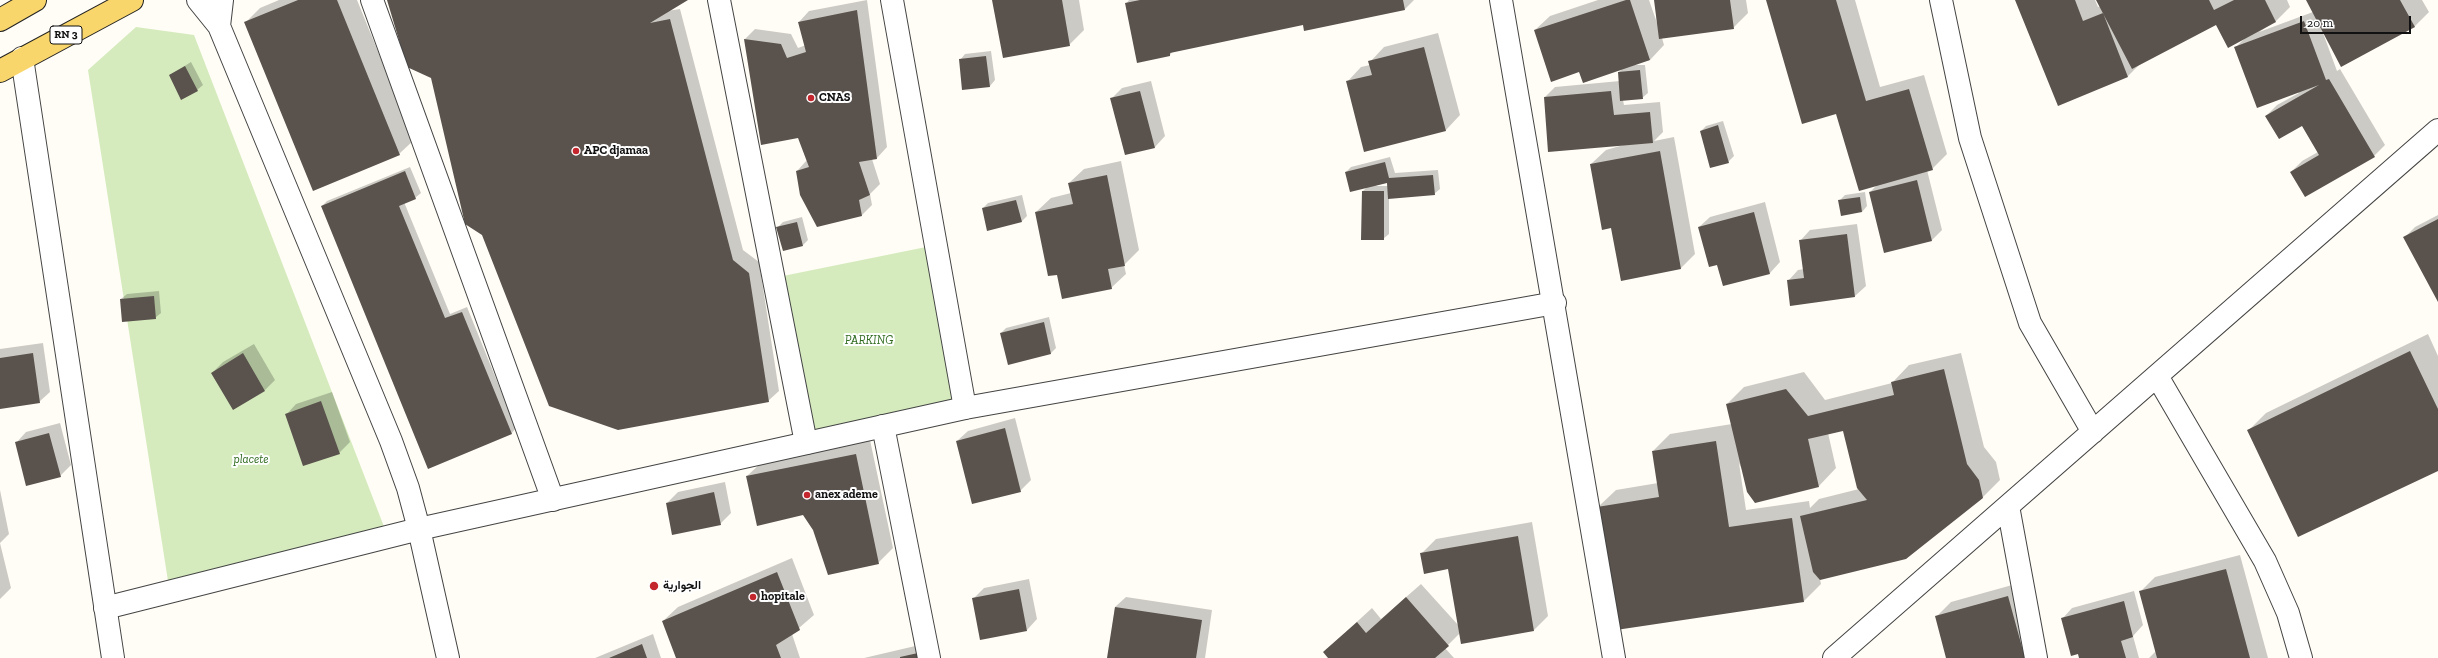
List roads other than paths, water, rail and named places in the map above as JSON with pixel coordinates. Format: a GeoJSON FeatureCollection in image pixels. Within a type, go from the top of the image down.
{"type":"FeatureCollection","features":[{"type":"Feature","properties":{"kind":"main road"},"geometry":{"type":"LineString","coordinates":[[0,20],[35,0]]}},
{"type":"Feature","properties":{"kind":"main road","name":"RN 3"},"geometry":{"type":"LineString","coordinates":[[0,71],[132,0]]}},
{"type":"Feature","properties":{"kind":"street"},"geometry":{"type":"LineString","coordinates":[[198,0],[219,26],[391,440],[408,488],[420,529],[448,658]]}},
{"type":"Feature","properties":{"kind":"street"},"geometry":{"type":"LineString","coordinates":[[219,26],[222,0]]}},
{"type":"Feature","properties":{"kind":"street"},"geometry":{"type":"LineString","coordinates":[[372,0],[553,500]]}},
{"type":"Feature","properties":{"kind":"street"},"geometry":{"type":"LineString","coordinates":[[719,0],[806,443]]}},
{"type":"Feature","properties":{"kind":"street"},"geometry":{"type":"LineString","coordinates":[[892,0],[965,408]]}},
{"type":"Feature","properties":{"kind":"street"},"geometry":{"type":"LineString","coordinates":[[1501,0],[1614,658]]}},
{"type":"Feature","properties":{"kind":"street"},"geometry":{"type":"LineString","coordinates":[[1941,0],[1970,138],[2030,323],[2093,432]]}},
{"type":"Feature","properties":{"kind":"street"},"geometry":{"type":"LineString","coordinates":[[22,58],[113,658]]}},
{"type":"Feature","properties":{"kind":"street"},"geometry":{"type":"LineString","coordinates":[[1834,658],[2438,130]]}},
{"type":"Feature","properties":{"kind":"street"},"geometry":{"type":"LineString","coordinates":[[106,608],[420,529],[965,408],[1554,303]]}},
{"type":"Feature","properties":{"kind":"street"},"geometry":{"type":"LineString","coordinates":[[2157,376],[2265,561],[2288,613],[2301,658]]}},
{"type":"Feature","properties":{"kind":"street"},"geometry":{"type":"LineString","coordinates":[[883,426],[929,658]]}},
{"type":"Feature","properties":{"kind":"street"},"geometry":{"type":"LineString","coordinates":[[2008,506],[2036,658]]}},
{"type":"Feature","properties":{"kind":"place","name":"CNAS"},"geometry":{"type":"Point","coordinates":[811,98]}},
{"type":"Feature","properties":{"kind":"place","name":"APC djamaa"},"geometry":{"type":"Point","coordinates":[576,151]}},
{"type":"Feature","properties":{"kind":"place","name":"anex ademe"},"geometry":{"type":"Point","coordinates":[807,495]}},
{"type":"Feature","properties":{"kind":"place","name":"الجوارية"},"geometry":{"type":"Point","coordinates":[654,586]}},
{"type":"Feature","properties":{"kind":"place","name":"hopitale"},"geometry":{"type":"Point","coordinates":[753,597]}},
{"type":"Feature","properties":{"kind":"park label","name":"PARKING"},"geometry":{"type":"Point","coordinates":[869,341]}},
{"type":"Feature","properties":{"kind":"park label","name":"placete"},"geometry":{"type":"Point","coordinates":[251,460]}}]}
